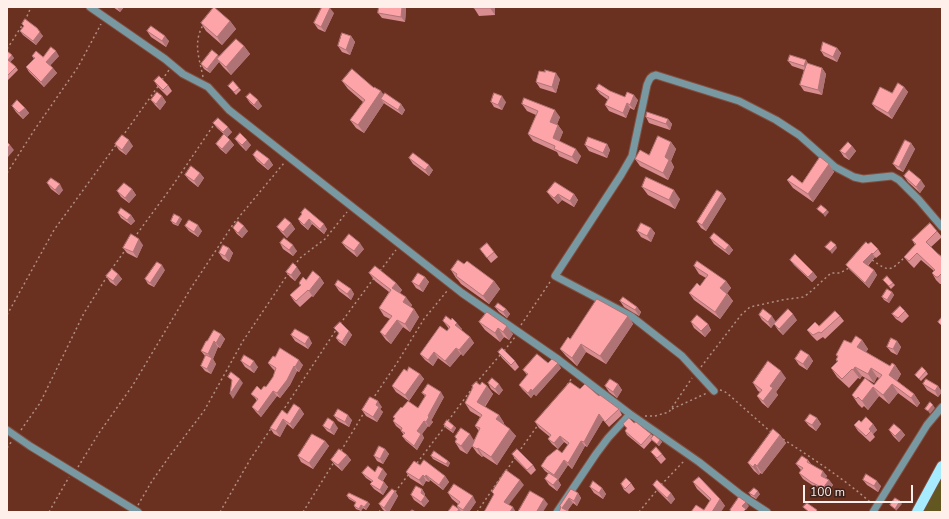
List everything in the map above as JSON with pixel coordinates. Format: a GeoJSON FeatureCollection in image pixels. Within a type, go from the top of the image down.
{"type":"FeatureCollection","features":[{"type":"Feature","properties":{"kind":"main road"},"geometry":{"type":"LineString","coordinates":[[917,512],[942,466]]}},
{"type":"Feature","properties":{"kind":"street"},"geometry":{"type":"LineString","coordinates":[[90,7],[183,74],[208,87],[229,110],[452,285],[690,455],[739,498],[767,512]]}},
{"type":"Feature","properties":{"kind":"street"},"geometry":{"type":"LineString","coordinates":[[714,391],[682,356],[631,316],[555,276],[632,156],[647,85],[652,76],[656,74],[739,101],[776,120],[798,135],[835,166],[854,177],[863,179],[892,176],[899,180],[919,200],[942,227]]}},
{"type":"Feature","properties":{"kind":"street"},"geometry":{"type":"LineString","coordinates":[[875,510],[927,425],[942,407]]}},
{"type":"Feature","properties":{"kind":"street"},"geometry":{"type":"LineString","coordinates":[[557,512],[608,438],[632,415]]}},
{"type":"Feature","properties":{"kind":"street"},"geometry":{"type":"LineString","coordinates":[[7,430],[73,473],[137,511]]}},
{"type":"Feature","properties":{"kind":"path"},"geometry":{"type":"LineString","coordinates":[[7,50],[23,24],[31,7]]}},
{"type":"Feature","properties":{"kind":"path"},"geometry":{"type":"LineString","coordinates":[[7,173],[34,129],[78,67],[104,17]]}},
{"type":"Feature","properties":{"kind":"path"},"geometry":{"type":"LineString","coordinates":[[204,85],[197,47],[198,36],[206,19]]}},
{"type":"Feature","properties":{"kind":"path"},"geometry":{"type":"LineString","coordinates":[[122,138],[172,65]]}},
{"type":"Feature","properties":{"kind":"path"},"geometry":{"type":"LineString","coordinates":[[131,242],[173,185],[218,118]]}},
{"type":"Feature","properties":{"kind":"path"},"geometry":{"type":"LineString","coordinates":[[7,315],[54,230],[117,144]]}},
{"type":"Feature","properties":{"kind":"path"},"geometry":{"type":"LineString","coordinates":[[49,512],[99,433],[133,385],[191,288],[234,223],[289,156]]}},
{"type":"Feature","properties":{"kind":"path"},"geometry":{"type":"LineString","coordinates":[[137,511],[160,469],[204,411],[243,341],[292,269],[300,258],[325,239],[352,206]]}},
{"type":"Feature","properties":{"kind":"path"},"geometry":{"type":"LineString","coordinates":[[280,414],[350,309],[401,244]]}},
{"type":"Feature","properties":{"kind":"path"},"geometry":{"type":"LineString","coordinates":[[7,448],[40,403],[84,312],[126,248]]}},
{"type":"Feature","properties":{"kind":"path"},"geometry":{"type":"LineString","coordinates":[[868,258],[888,269],[891,269],[906,256]]}},
{"type":"Feature","properties":{"kind":"path"},"geometry":{"type":"LineString","coordinates":[[672,409],[697,372],[741,315],[750,307],[808,294],[831,273],[840,273],[848,269],[851,265]]}},
{"type":"Feature","properties":{"kind":"path"},"geometry":{"type":"LineString","coordinates":[[414,467],[472,388],[518,332],[545,287],[555,276]]}},
{"type":"Feature","properties":{"kind":"path"},"geometry":{"type":"LineString","coordinates":[[372,401],[397,364],[424,319],[452,285]]}},
{"type":"Feature","properties":{"kind":"path"},"geometry":{"type":"LineString","coordinates":[[567,386],[576,374]]}},
{"type":"Feature","properties":{"kind":"path"},"geometry":{"type":"LineString","coordinates":[[632,415],[664,414],[714,391],[724,391],[773,434]]}},
{"type":"Feature","properties":{"kind":"path"},"geometry":{"type":"LineString","coordinates":[[340,452],[368,407]]}},
{"type":"Feature","properties":{"kind":"path"},"geometry":{"type":"LineString","coordinates":[[477,512],[541,422]]}},
{"type":"Feature","properties":{"kind":"path"},"geometry":{"type":"LineString","coordinates":[[220,512],[251,458],[272,427]]}},
{"type":"Feature","properties":{"kind":"path"},"geometry":{"type":"LineString","coordinates":[[778,436],[851,485],[875,510]]}},
{"type":"Feature","properties":{"kind":"path"},"geometry":{"type":"LineString","coordinates":[[639,512],[655,492],[690,455]]}},
{"type":"Feature","properties":{"kind":"path"},"geometry":{"type":"LineString","coordinates":[[303,512],[336,458]]}},
{"type":"Feature","properties":{"kind":"path"},"geometry":{"type":"LineString","coordinates":[[392,495],[410,473]]}},
{"type":"Feature","properties":{"kind":"path"},"geometry":{"type":"LineString","coordinates":[[379,512],[384,506]]}},
{"type":"Feature","properties":{"kind":"shaded area"},"geometry":{"type":"Polygon","coordinates":[[[942,472],[942,512],[921,512],[942,472]]]}},
{"type":"Feature","properties":{"kind":"building"},"geometry":{"type":"Polygon","coordinates":[[[214,7],[230,21],[217,37],[201,23],[214,7]]]}},
{"type":"Feature","properties":{"kind":"building"},"geometry":{"type":"Polygon","coordinates":[[[322,7],[330,8],[321,27],[314,23],[322,7]]]}},
{"type":"Feature","properties":{"kind":"building"},"geometry":{"type":"Polygon","coordinates":[[[379,7],[402,7],[401,17],[378,13],[379,7]]]}},
{"type":"Feature","properties":{"kind":"building"},"geometry":{"type":"Polygon","coordinates":[[[490,7],[490,8],[474,8],[490,7]]]}},
{"type":"Feature","properties":{"kind":"building"},"geometry":{"type":"Polygon","coordinates":[[[25,19],[40,32],[33,41],[20,31],[24,26],[22,24],[25,19]]]}},
{"type":"Feature","properties":{"kind":"building"},"geometry":{"type":"Polygon","coordinates":[[[151,26],[165,36],[162,41],[147,31],[151,26]]]}},
{"type":"Feature","properties":{"kind":"building"},"geometry":{"type":"Polygon","coordinates":[[[342,33],[351,36],[346,50],[338,46],[342,33]]]}},
{"type":"Feature","properties":{"kind":"building"},"geometry":{"type":"Polygon","coordinates":[[[236,39],[244,46],[226,67],[217,59],[236,39]]]}},
{"type":"Feature","properties":{"kind":"building"},"geometry":{"type":"Polygon","coordinates":[[[823,42],[837,48],[833,57],[821,51],[823,42]]]}},
{"type":"Feature","properties":{"kind":"building"},"geometry":{"type":"Polygon","coordinates":[[[51,47],[56,51],[46,62],[53,68],[41,82],[26,67],[35,58],[32,56],[36,51],[43,57],[51,47]]]}},
{"type":"Feature","properties":{"kind":"building"},"geometry":{"type":"Polygon","coordinates":[[[212,50],[218,55],[207,69],[201,64],[212,50]]]}},
{"type":"Feature","properties":{"kind":"building"},"geometry":{"type":"Polygon","coordinates":[[[7,51],[12,55],[8,60],[16,67],[7,76],[7,51]]]}},
{"type":"Feature","properties":{"kind":"building"},"geometry":{"type":"Polygon","coordinates":[[[790,55],[806,60],[804,66],[788,61],[790,55]]]}},
{"type":"Feature","properties":{"kind":"building"},"geometry":{"type":"Polygon","coordinates":[[[807,63],[822,68],[818,90],[800,85],[807,63]]]}},
{"type":"Feature","properties":{"kind":"building"},"geometry":{"type":"Polygon","coordinates":[[[352,69],[374,88],[381,91],[358,125],[350,120],[365,100],[342,81],[352,69]]]}},
{"type":"Feature","properties":{"kind":"building"},"geometry":{"type":"Polygon","coordinates":[[[545,70],[556,73],[552,87],[536,82],[539,71],[545,72],[545,70]]]}},
{"type":"Feature","properties":{"kind":"building"},"geometry":{"type":"Polygon","coordinates":[[[159,76],[168,85],[163,90],[154,81],[159,76]]]}},
{"type":"Feature","properties":{"kind":"building"},"geometry":{"type":"Polygon","coordinates":[[[233,81],[239,88],[234,92],[228,86],[233,81]]]}},
{"type":"Feature","properties":{"kind":"building"},"geometry":{"type":"Polygon","coordinates":[[[898,83],[904,87],[888,113],[872,104],[880,87],[892,93],[898,83]]]}},
{"type":"Feature","properties":{"kind":"building"},"geometry":{"type":"Polygon","coordinates":[[[599,84],[610,91],[625,97],[627,92],[634,95],[630,105],[627,103],[623,113],[605,105],[609,97],[596,89],[599,84]]]}},
{"type":"Feature","properties":{"kind":"building"},"geometry":{"type":"Polygon","coordinates":[[[157,92],[162,96],[156,104],[151,100],[157,92]]]}},
{"type":"Feature","properties":{"kind":"building"},"geometry":{"type":"Polygon","coordinates":[[[250,93],[258,100],[254,105],[246,97],[250,93]]]}},
{"type":"Feature","properties":{"kind":"building"},"geometry":{"type":"Polygon","coordinates":[[[385,93],[401,104],[398,110],[381,99],[385,93]]]}},
{"type":"Feature","properties":{"kind":"building"},"geometry":{"type":"Polygon","coordinates":[[[494,93],[502,96],[498,105],[491,102],[494,93]]]}},
{"type":"Feature","properties":{"kind":"building"},"geometry":{"type":"Polygon","coordinates":[[[524,98],[555,110],[550,122],[558,125],[553,138],[576,149],[572,157],[554,149],[555,146],[528,134],[538,111],[522,104],[524,98]]]}},
{"type":"Feature","properties":{"kind":"building"},"geometry":{"type":"Polygon","coordinates":[[[17,100],[25,108],[19,113],[12,106],[17,100]]]}},
{"type":"Feature","properties":{"kind":"building"},"geometry":{"type":"Polygon","coordinates":[[[647,112],[668,119],[666,124],[646,117],[647,112]]]}},
{"type":"Feature","properties":{"kind":"building"},"geometry":{"type":"Polygon","coordinates":[[[218,118],[228,127],[223,132],[213,123],[218,118]]]}},
{"type":"Feature","properties":{"kind":"building"},"geometry":{"type":"Polygon","coordinates":[[[240,133],[247,140],[242,145],[235,139],[240,133]]]}},
{"type":"Feature","properties":{"kind":"building"},"geometry":{"type":"Polygon","coordinates":[[[224,134],[230,140],[222,149],[216,144],[224,134]]]}},
{"type":"Feature","properties":{"kind":"building"},"geometry":{"type":"Polygon","coordinates":[[[122,135],[129,140],[122,150],[115,144],[122,135]]]}},
{"type":"Feature","properties":{"kind":"building"},"geometry":{"type":"Polygon","coordinates":[[[658,136],[671,142],[665,157],[669,160],[663,173],[635,159],[640,150],[649,155],[658,136]]]}},
{"type":"Feature","properties":{"kind":"building"},"geometry":{"type":"Polygon","coordinates":[[[588,137],[607,144],[603,153],[585,145],[588,137]]]}},
{"type":"Feature","properties":{"kind":"building"},"geometry":{"type":"Polygon","coordinates":[[[905,140],[911,143],[899,167],[893,164],[905,140]]]}},
{"type":"Feature","properties":{"kind":"building"},"geometry":{"type":"Polygon","coordinates":[[[7,142],[10,145],[7,149],[7,142]]]}},
{"type":"Feature","properties":{"kind":"building"},"geometry":{"type":"Polygon","coordinates":[[[848,142],[852,146],[845,154],[840,151],[848,142]]]}},
{"type":"Feature","properties":{"kind":"building"},"geometry":{"type":"Polygon","coordinates":[[[257,150],[269,159],[264,165],[253,155],[257,150]]]}},
{"type":"Feature","properties":{"kind":"building"},"geometry":{"type":"Polygon","coordinates":[[[413,153],[429,165],[425,170],[409,158],[413,153]]]}},
{"type":"Feature","properties":{"kind":"building"},"geometry":{"type":"Polygon","coordinates":[[[820,157],[829,164],[808,194],[787,180],[792,175],[802,183],[820,157]]]}},
{"type":"Feature","properties":{"kind":"building"},"geometry":{"type":"Polygon","coordinates":[[[191,166],[200,173],[194,181],[185,175],[191,166]]]}},
{"type":"Feature","properties":{"kind":"building"},"geometry":{"type":"Polygon","coordinates":[[[909,170],[921,180],[916,187],[904,176],[909,170]]]}},
{"type":"Feature","properties":{"kind":"building"},"geometry":{"type":"Polygon","coordinates":[[[646,177],[674,190],[669,200],[642,187],[646,177]]]}},
{"type":"Feature","properties":{"kind":"building"},"geometry":{"type":"Polygon","coordinates":[[[51,178],[60,184],[55,190],[47,183],[51,178]]]}},
{"type":"Feature","properties":{"kind":"building"},"geometry":{"type":"Polygon","coordinates":[[[555,182],[574,194],[570,201],[558,194],[554,198],[547,192],[555,182]]]}},
{"type":"Feature","properties":{"kind":"building"},"geometry":{"type":"Polygon","coordinates":[[[124,183],[132,189],[125,198],[117,191],[124,183]]]}},
{"type":"Feature","properties":{"kind":"building"},"geometry":{"type":"Polygon","coordinates":[[[717,190],[722,193],[702,225],[697,222],[717,190]]]}},
{"type":"Feature","properties":{"kind":"building"},"geometry":{"type":"Polygon","coordinates":[[[821,205],[827,210],[823,214],[817,209],[821,205]]]}},
{"type":"Feature","properties":{"kind":"building"},"geometry":{"type":"Polygon","coordinates":[[[121,208],[131,215],[127,220],[118,213],[121,208]]]}},
{"type":"Feature","properties":{"kind":"building"},"geometry":{"type":"Polygon","coordinates":[[[305,208],[324,224],[320,229],[309,219],[304,225],[298,219],[305,208]]]}},
{"type":"Feature","properties":{"kind":"building"},"geometry":{"type":"Polygon","coordinates":[[[174,214],[180,217],[176,224],[171,221],[174,214]]]}},
{"type":"Feature","properties":{"kind":"building"},"geometry":{"type":"Polygon","coordinates":[[[285,218],[291,223],[283,232],[277,227],[285,218]]]}},
{"type":"Feature","properties":{"kind":"building"},"geometry":{"type":"Polygon","coordinates":[[[189,220],[198,225],[194,232],[185,226],[189,220]]]}},
{"type":"Feature","properties":{"kind":"building"},"geometry":{"type":"Polygon","coordinates":[[[238,221],[244,226],[238,233],[233,228],[238,221]]]}},
{"type":"Feature","properties":{"kind":"building"},"geometry":{"type":"Polygon","coordinates":[[[641,223],[651,228],[647,236],[637,231],[641,223]]]}},
{"type":"Feature","properties":{"kind":"building"},"geometry":{"type":"Polygon","coordinates":[[[930,223],[937,231],[926,242],[942,257],[942,273],[938,277],[932,273],[935,270],[917,253],[909,261],[904,257],[916,244],[912,240],[930,223]]]}},
{"type":"Feature","properties":{"kind":"building"},"geometry":{"type":"Polygon","coordinates":[[[714,233],[729,245],[725,250],[710,238],[714,233]]]}},
{"type":"Feature","properties":{"kind":"building"},"geometry":{"type":"Polygon","coordinates":[[[131,234],[139,239],[133,252],[123,248],[131,234]]]}},
{"type":"Feature","properties":{"kind":"building"},"geometry":{"type":"Polygon","coordinates":[[[349,234],[360,243],[354,251],[342,243],[349,234]]]}},
{"type":"Feature","properties":{"kind":"building"},"geometry":{"type":"Polygon","coordinates":[[[284,238],[293,245],[289,250],[280,243],[284,238]]]}},
{"type":"Feature","properties":{"kind":"building"},"geometry":{"type":"Polygon","coordinates":[[[831,241],[836,245],[830,251],[825,247],[831,241]]]}},
{"type":"Feature","properties":{"kind":"building"},"geometry":{"type":"Polygon","coordinates":[[[866,242],[868,244],[871,242],[878,249],[863,262],[874,270],[865,283],[846,265],[866,242]]]}},
{"type":"Feature","properties":{"kind":"building"},"geometry":{"type":"Polygon","coordinates":[[[487,243],[494,252],[487,258],[480,249],[487,243]]]}},
{"type":"Feature","properties":{"kind":"building"},"geometry":{"type":"Polygon","coordinates":[[[223,245],[229,248],[225,256],[219,253],[223,245]]]}},
{"type":"Feature","properties":{"kind":"building"},"geometry":{"type":"Polygon","coordinates":[[[795,254],[813,272],[808,277],[790,260],[795,254]]]}},
{"type":"Feature","properties":{"kind":"building"},"geometry":{"type":"Polygon","coordinates":[[[458,260],[464,264],[467,261],[494,281],[483,296],[456,276],[457,274],[451,270],[458,260]]]}},
{"type":"Feature","properties":{"kind":"building"},"geometry":{"type":"Polygon","coordinates":[[[697,261],[726,281],[720,288],[727,294],[715,312],[689,293],[697,283],[700,286],[708,275],[694,266],[697,261]]]}},
{"type":"Feature","properties":{"kind":"building"},"geometry":{"type":"Polygon","coordinates":[[[157,262],[162,265],[150,283],[145,279],[157,262]]]}},
{"type":"Feature","properties":{"kind":"building"},"geometry":{"type":"Polygon","coordinates":[[[293,263],[297,267],[291,275],[286,272],[293,263]]]}},
{"type":"Feature","properties":{"kind":"building"},"geometry":{"type":"Polygon","coordinates":[[[375,266],[396,283],[392,288],[406,297],[403,302],[414,309],[405,324],[397,320],[385,336],[380,332],[392,316],[379,308],[391,290],[369,273],[375,266]]]}},
{"type":"Feature","properties":{"kind":"building"},"geometry":{"type":"Polygon","coordinates":[[[112,269],[118,274],[113,281],[106,276],[112,269]]]}},
{"type":"Feature","properties":{"kind":"building"},"geometry":{"type":"Polygon","coordinates":[[[313,271],[320,277],[309,291],[308,290],[296,301],[290,295],[301,285],[299,283],[303,277],[306,280],[313,271]]]}},
{"type":"Feature","properties":{"kind":"building"},"geometry":{"type":"Polygon","coordinates":[[[418,273],[425,277],[419,286],[412,282],[418,273]]]}},
{"type":"Feature","properties":{"kind":"building"},"geometry":{"type":"Polygon","coordinates":[[[887,276],[893,283],[889,286],[883,280],[887,276]]]}},
{"type":"Feature","properties":{"kind":"building"},"geometry":{"type":"Polygon","coordinates":[[[338,280],[351,289],[347,294],[335,285],[338,280]]]}},
{"type":"Feature","properties":{"kind":"building"},"geometry":{"type":"Polygon","coordinates":[[[887,289],[892,292],[887,300],[882,297],[887,289]]]}},
{"type":"Feature","properties":{"kind":"building"},"geometry":{"type":"Polygon","coordinates":[[[623,297],[637,307],[635,310],[620,301],[623,297]]]}},
{"type":"Feature","properties":{"kind":"building"},"geometry":{"type":"Polygon","coordinates":[[[597,299],[628,316],[600,356],[581,344],[572,358],[560,349],[568,337],[570,339],[597,299]]]}},
{"type":"Feature","properties":{"kind":"building"},"geometry":{"type":"Polygon","coordinates":[[[498,303],[506,309],[503,312],[495,307],[498,303]]]}},
{"type":"Feature","properties":{"kind":"building"},"geometry":{"type":"Polygon","coordinates":[[[900,306],[905,311],[898,318],[892,314],[900,306]]]}},
{"type":"Feature","properties":{"kind":"building"},"geometry":{"type":"Polygon","coordinates":[[[763,309],[772,316],[768,322],[759,315],[763,309]]]}},
{"type":"Feature","properties":{"kind":"building"},"geometry":{"type":"Polygon","coordinates":[[[788,309],[793,314],[779,329],[774,324],[788,309]]]}},
{"type":"Feature","properties":{"kind":"building"},"geometry":{"type":"Polygon","coordinates":[[[835,311],[840,316],[821,333],[819,332],[813,335],[807,330],[815,322],[819,326],[835,311]]]}},
{"type":"Feature","properties":{"kind":"building"},"geometry":{"type":"Polygon","coordinates":[[[487,312],[507,326],[503,332],[498,328],[495,333],[479,322],[487,312]]]}},
{"type":"Feature","properties":{"kind":"building"},"geometry":{"type":"Polygon","coordinates":[[[697,315],[708,324],[701,331],[691,322],[697,315]]]}},
{"type":"Feature","properties":{"kind":"building"},"geometry":{"type":"Polygon","coordinates":[[[446,316],[451,320],[452,318],[457,323],[455,325],[470,337],[459,350],[456,348],[445,361],[434,352],[428,360],[420,354],[440,326],[447,331],[450,327],[443,321],[446,316]]]}},
{"type":"Feature","properties":{"kind":"building"},"geometry":{"type":"Polygon","coordinates":[[[942,317],[942,326],[938,322],[942,317]]]}},
{"type":"Feature","properties":{"kind":"building"},"geometry":{"type":"Polygon","coordinates":[[[340,322],[349,331],[342,342],[336,338],[339,333],[334,328],[340,322]]]}},
{"type":"Feature","properties":{"kind":"building"},"geometry":{"type":"Polygon","coordinates":[[[295,329],[309,337],[305,344],[291,335],[295,329]]]}},
{"type":"Feature","properties":{"kind":"building"},"geometry":{"type":"Polygon","coordinates":[[[214,330],[221,334],[216,343],[214,341],[208,354],[201,351],[214,330]]]}},
{"type":"Feature","properties":{"kind":"building"},"geometry":{"type":"Polygon","coordinates":[[[856,336],[862,340],[857,347],[890,366],[892,363],[895,365],[889,375],[914,394],[911,398],[892,384],[883,395],[873,387],[862,401],[858,397],[856,399],[852,395],[865,378],[874,385],[882,375],[871,368],[868,374],[855,367],[842,379],[831,368],[838,361],[836,360],[838,356],[836,355],[844,340],[851,343],[856,336]]]}},
{"type":"Feature","properties":{"kind":"building"},"geometry":{"type":"Polygon","coordinates":[[[891,338],[897,341],[893,349],[887,347],[891,338]]]}},
{"type":"Feature","properties":{"kind":"building"},"geometry":{"type":"Polygon","coordinates":[[[280,348],[299,360],[277,393],[273,391],[258,412],[252,407],[258,399],[251,394],[257,386],[261,390],[264,386],[266,387],[273,377],[276,368],[268,363],[273,356],[275,357],[280,348]]]}},
{"type":"Feature","properties":{"kind":"building"},"geometry":{"type":"Polygon","coordinates":[[[502,348],[515,361],[511,365],[498,352],[502,348]]]}},
{"type":"Feature","properties":{"kind":"building"},"geometry":{"type":"Polygon","coordinates":[[[801,350],[809,355],[803,364],[795,359],[801,350]]]}},
{"type":"Feature","properties":{"kind":"building"},"geometry":{"type":"Polygon","coordinates":[[[537,354],[548,363],[552,359],[558,363],[532,391],[531,389],[528,393],[519,385],[528,374],[523,370],[537,354]]]}},
{"type":"Feature","properties":{"kind":"building"},"geometry":{"type":"Polygon","coordinates":[[[206,355],[212,358],[207,369],[201,366],[206,355]]]}},
{"type":"Feature","properties":{"kind":"building"},"geometry":{"type":"Polygon","coordinates":[[[244,355],[254,361],[250,367],[241,361],[244,355]]]}},
{"type":"Feature","properties":{"kind":"building"},"geometry":{"type":"Polygon","coordinates":[[[768,361],[781,371],[770,386],[773,388],[763,401],[757,396],[762,390],[753,383],[768,361]]]}},
{"type":"Feature","properties":{"kind":"building"},"geometry":{"type":"Polygon","coordinates":[[[409,367],[420,374],[405,395],[392,386],[404,369],[407,371],[409,367]]]}},
{"type":"Feature","properties":{"kind":"building"},"geometry":{"type":"Polygon","coordinates":[[[922,367],[926,371],[919,379],[915,375],[922,367]]]}},
{"type":"Feature","properties":{"kind":"building"},"geometry":{"type":"Polygon","coordinates":[[[231,372],[240,379],[230,394],[232,380],[228,377],[231,372]]]}},
{"type":"Feature","properties":{"kind":"building"},"geometry":{"type":"Polygon","coordinates":[[[492,378],[499,384],[495,389],[488,383],[492,378]]]}},
{"type":"Feature","properties":{"kind":"building"},"geometry":{"type":"Polygon","coordinates":[[[610,379],[618,384],[613,392],[605,386],[610,379]]]}},
{"type":"Feature","properties":{"kind":"building"},"geometry":{"type":"Polygon","coordinates":[[[926,379],[938,386],[935,391],[923,384],[926,379]]]}},
{"type":"Feature","properties":{"kind":"building"},"geometry":{"type":"Polygon","coordinates":[[[476,382],[480,385],[482,382],[487,386],[477,402],[499,415],[496,419],[510,429],[491,457],[478,448],[477,449],[472,446],[480,428],[475,426],[482,415],[465,403],[473,387],[472,386],[476,382]]]}},
{"type":"Feature","properties":{"kind":"building"},"geometry":{"type":"Polygon","coordinates":[[[570,382],[580,389],[585,384],[599,396],[600,395],[619,409],[605,422],[599,414],[584,442],[581,441],[568,463],[564,460],[554,475],[541,466],[547,457],[557,449],[562,453],[569,443],[560,436],[554,443],[548,439],[551,435],[535,422],[570,382]]]}},
{"type":"Feature","properties":{"kind":"building"},"geometry":{"type":"Polygon","coordinates":[[[428,384],[441,392],[426,422],[424,421],[417,431],[421,434],[414,446],[402,436],[405,433],[401,431],[402,428],[393,421],[395,418],[393,417],[408,401],[418,408],[426,395],[422,393],[428,384]]]}},
{"type":"Feature","properties":{"kind":"building"},"geometry":{"type":"Polygon","coordinates":[[[370,397],[378,401],[376,405],[379,407],[373,417],[362,410],[370,397]]]}},
{"type":"Feature","properties":{"kind":"building"},"geometry":{"type":"Polygon","coordinates":[[[930,402],[933,405],[928,411],[925,409],[930,402]]]}},
{"type":"Feature","properties":{"kind":"building"},"geometry":{"type":"Polygon","coordinates":[[[294,404],[300,408],[290,424],[283,419],[276,431],[270,428],[282,410],[287,414],[294,404]]]}},
{"type":"Feature","properties":{"kind":"building"},"geometry":{"type":"Polygon","coordinates":[[[338,409],[348,415],[345,422],[334,416],[338,409]]]}},
{"type":"Feature","properties":{"kind":"building"},"geometry":{"type":"Polygon","coordinates":[[[810,414],[817,418],[812,425],[805,421],[810,414]]]}},
{"type":"Feature","properties":{"kind":"building"},"geometry":{"type":"Polygon","coordinates":[[[866,417],[873,424],[869,429],[871,431],[866,436],[854,425],[859,420],[861,422],[866,417]]]}},
{"type":"Feature","properties":{"kind":"building"},"geometry":{"type":"Polygon","coordinates":[[[328,418],[334,422],[330,430],[323,426],[328,418]]]}},
{"type":"Feature","properties":{"kind":"building"},"geometry":{"type":"Polygon","coordinates":[[[629,418],[651,434],[641,445],[625,431],[627,428],[623,424],[629,418]]]}},
{"type":"Feature","properties":{"kind":"building"},"geometry":{"type":"Polygon","coordinates":[[[447,420],[454,426],[451,430],[444,425],[447,420]]]}},
{"type":"Feature","properties":{"kind":"building"},"geometry":{"type":"Polygon","coordinates":[[[894,424],[901,430],[895,436],[889,430],[894,424]]]}},
{"type":"Feature","properties":{"kind":"building"},"geometry":{"type":"Polygon","coordinates":[[[461,428],[470,434],[461,446],[455,442],[457,439],[455,437],[461,428]]]}},
{"type":"Feature","properties":{"kind":"building"},"geometry":{"type":"Polygon","coordinates":[[[773,429],[780,435],[757,466],[755,464],[753,467],[748,463],[773,429]]]}},
{"type":"Feature","properties":{"kind":"building"},"geometry":{"type":"Polygon","coordinates":[[[312,434],[325,441],[309,463],[298,456],[312,434]]]}},
{"type":"Feature","properties":{"kind":"building"},"geometry":{"type":"Polygon","coordinates":[[[654,435],[660,440],[657,444],[651,439],[654,435]]]}},
{"type":"Feature","properties":{"kind":"building"},"geometry":{"type":"Polygon","coordinates":[[[379,446],[385,449],[380,459],[374,456],[379,446]]]}},
{"type":"Feature","properties":{"kind":"building"},"geometry":{"type":"Polygon","coordinates":[[[656,447],[662,454],[657,458],[651,452],[656,447]]]}},
{"type":"Feature","properties":{"kind":"building"},"geometry":{"type":"Polygon","coordinates":[[[339,449],[347,455],[338,465],[331,460],[339,449]]]}},
{"type":"Feature","properties":{"kind":"building"},"geometry":{"type":"Polygon","coordinates":[[[517,449],[533,465],[527,470],[512,454],[517,449]]]}},
{"type":"Feature","properties":{"kind":"building"},"geometry":{"type":"Polygon","coordinates":[[[434,451],[448,461],[446,464],[431,456],[434,451]]]}},
{"type":"Feature","properties":{"kind":"building"},"geometry":{"type":"Polygon","coordinates":[[[802,456],[808,460],[807,462],[823,471],[821,476],[829,480],[823,488],[811,482],[799,473],[803,468],[796,464],[802,456]]]}},
{"type":"Feature","properties":{"kind":"building"},"geometry":{"type":"Polygon","coordinates":[[[424,460],[445,476],[439,485],[426,475],[425,477],[423,475],[419,480],[406,472],[414,461],[420,465],[424,460]]]}},
{"type":"Feature","properties":{"kind":"building"},"geometry":{"type":"Polygon","coordinates":[[[368,466],[375,472],[378,466],[383,469],[378,478],[384,482],[380,490],[370,484],[373,481],[362,473],[368,466]]]}},
{"type":"Feature","properties":{"kind":"building"},"geometry":{"type":"Polygon","coordinates":[[[506,470],[520,480],[504,502],[513,507],[510,512],[484,512],[494,494],[492,492],[506,470]]]}},
{"type":"Feature","properties":{"kind":"building"},"geometry":{"type":"Polygon","coordinates":[[[549,473],[558,479],[553,485],[545,479],[549,473]]]}},
{"type":"Feature","properties":{"kind":"building"},"geometry":{"type":"Polygon","coordinates":[[[866,474],[877,481],[874,486],[863,480],[866,474]]]}},
{"type":"Feature","properties":{"kind":"building"},"geometry":{"type":"Polygon","coordinates":[[[699,477],[720,499],[712,512],[691,512],[696,505],[704,510],[711,499],[693,482],[699,477]]]}},
{"type":"Feature","properties":{"kind":"building"},"geometry":{"type":"Polygon","coordinates":[[[626,478],[631,483],[625,489],[621,484],[626,478]]]}},
{"type":"Feature","properties":{"kind":"building"},"geometry":{"type":"Polygon","coordinates":[[[657,480],[671,493],[667,498],[653,485],[657,480]]]}},
{"type":"Feature","properties":{"kind":"building"},"geometry":{"type":"Polygon","coordinates":[[[593,481],[602,488],[599,493],[590,487],[593,481]]]}},
{"type":"Feature","properties":{"kind":"building"},"geometry":{"type":"Polygon","coordinates":[[[454,484],[473,496],[463,510],[457,506],[460,502],[448,493],[454,484]]]}},
{"type":"Feature","properties":{"kind":"building"},"geometry":{"type":"Polygon","coordinates":[[[416,486],[422,489],[421,493],[425,496],[421,502],[411,495],[416,486]]]}},
{"type":"Feature","properties":{"kind":"building"},"geometry":{"type":"Polygon","coordinates":[[[754,488],[758,491],[754,496],[749,493],[754,488]]]}},
{"type":"Feature","properties":{"kind":"building"},"geometry":{"type":"Polygon","coordinates":[[[392,489],[395,491],[384,508],[379,504],[392,489]]]}},
{"type":"Feature","properties":{"kind":"building"},"geometry":{"type":"Polygon","coordinates":[[[571,489],[578,493],[574,501],[569,498],[562,508],[568,511],[559,512],[560,506],[571,489]]]}},
{"type":"Feature","properties":{"kind":"building"},"geometry":{"type":"Polygon","coordinates":[[[530,491],[544,499],[537,511],[539,512],[518,512],[530,491]]]}},
{"type":"Feature","properties":{"kind":"building"},"geometry":{"type":"Polygon","coordinates":[[[349,493],[368,502],[364,507],[361,505],[359,509],[354,506],[356,502],[347,496],[349,493]]]}},
{"type":"Feature","properties":{"kind":"building"},"geometry":{"type":"Polygon","coordinates":[[[739,497],[746,502],[742,506],[746,509],[744,511],[745,512],[731,512],[730,510],[739,497]]]}},
{"type":"Feature","properties":{"kind":"building"},"geometry":{"type":"Polygon","coordinates":[[[895,498],[900,501],[895,509],[890,505],[895,498]]]}},
{"type":"Feature","properties":{"kind":"building"},"geometry":{"type":"Polygon","coordinates":[[[807,503],[817,510],[816,512],[809,512],[803,507],[807,503]]]}},
{"type":"Feature","properties":{"kind":"building"},"geometry":{"type":"Polygon","coordinates":[[[453,505],[459,509],[457,512],[448,512],[453,505]]]}}]}
